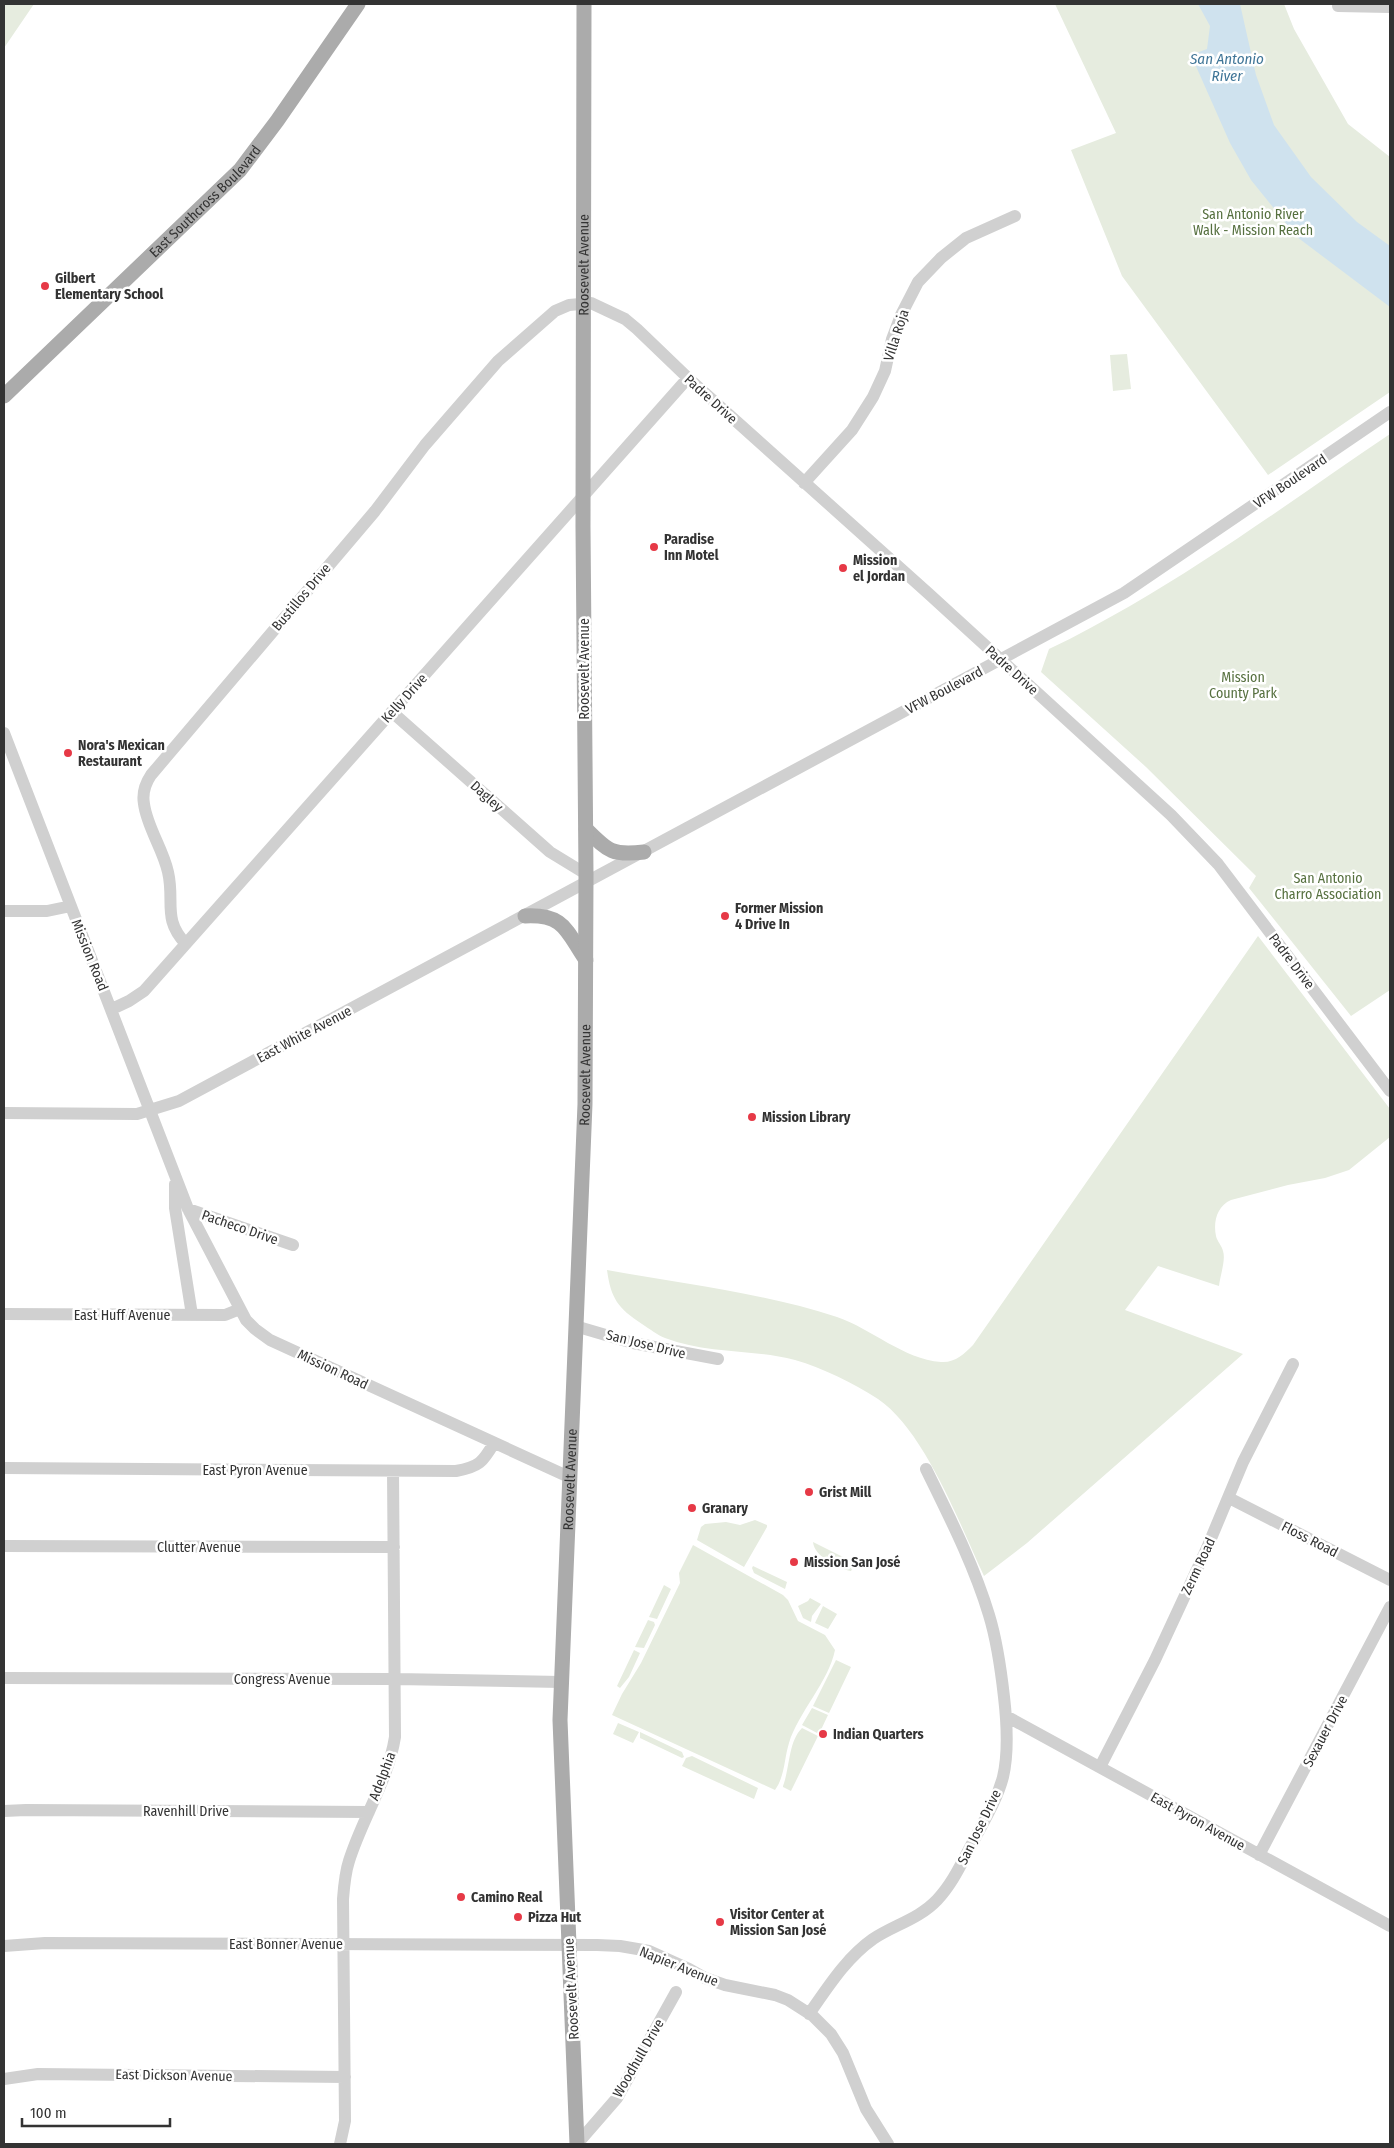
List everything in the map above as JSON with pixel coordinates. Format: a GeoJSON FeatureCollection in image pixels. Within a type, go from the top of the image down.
{"type":"FeatureCollection","features":[{"type":"Feature","properties":{"kind":"main road","name":"East Southcross Boulevard"},"geometry":{"type":"LineString","coordinates":[[4,396],[240,170],[277,121],[358,4]]}},
{"type":"Feature","properties":{"kind":"main road","name":"Roosevelt Avenue"},"geometry":{"type":"LineString","coordinates":[[577,2144],[560,1765],[561,1682],[584,1114],[586,829],[583,497],[584,4]]}},
{"type":"Feature","properties":{"kind":"main road"},"geometry":{"type":"LineString","coordinates":[[586,829],[600,843],[617,853],[644,852]]}},
{"type":"Feature","properties":{"kind":"main road"},"geometry":{"type":"LineString","coordinates":[[525,916],[541,915],[560,922],[586,960]]}},
{"type":"Feature","properties":{"kind":"street"},"geometry":{"type":"LineString","coordinates":[[1338,6],[1390,7]]}},
{"type":"Feature","properties":{"kind":"street","name":"Villa Roja"},"geometry":{"type":"LineString","coordinates":[[804,483],[852,430],[864,412],[885,371],[892,339],[901,315],[918,282],[941,258],[966,238],[1015,216]]}},
{"type":"Feature","properties":{"kind":"street","name":"Padre Drive"},"geometry":{"type":"LineString","coordinates":[[583,303],[600,306],[625,319],[1143,789],[1218,864],[1390,1092]]}},
{"type":"Feature","properties":{"kind":"street","name":"Bustillos Drive"},"geometry":{"type":"LineString","coordinates":[[186,944],[176,934],[172,922],[168,875],[144,805],[145,784],[368,518],[425,445],[498,361],[555,311],[570,305],[583,303]]}},
{"type":"Feature","properties":{"kind":"street","name":"Kelly Drive"},"geometry":{"type":"LineString","coordinates":[[112,1009],[137,997],[144,991],[688,378]]}},
{"type":"Feature","properties":{"kind":"street","name":"VFW Boulevard"},"geometry":{"type":"LineString","coordinates":[[586,879],[644,852],[1124,593],[1390,412]]}},
{"type":"Feature","properties":{"kind":"street","name":"Dagley"},"geometry":{"type":"LineString","coordinates":[[392,712],[550,852],[586,879]]}},
{"type":"Feature","properties":{"kind":"street","name":"Mission Road"},"geometry":{"type":"LineString","coordinates":[[4,732],[112,1009],[175,1178],[188,1209],[246,1320],[270,1340],[569,1477]]}},
{"type":"Feature","properties":{"kind":"street","name":"East White Avenue"},"geometry":{"type":"LineString","coordinates":[[4,1113],[121,1114],[150,1110],[179,1101],[525,916],[586,879]]}},
{"type":"Feature","properties":{"kind":"street"},"geometry":{"type":"LineString","coordinates":[[4,911],[47,911],[71,906]]}},
{"type":"Feature","properties":{"kind":"street","name":"Mission Road"},"geometry":{"type":"LineString","coordinates":[[175,1178],[175,1208],[192,1316]]}},
{"type":"Feature","properties":{"kind":"street","name":"Pacheco Drive"},"geometry":{"type":"LineString","coordinates":[[188,1209],[293,1245]]}},
{"type":"Feature","properties":{"kind":"street","name":"East Huff Avenue"},"geometry":{"type":"LineString","coordinates":[[4,1314],[192,1316],[225,1315],[240,1309]]}},
{"type":"Feature","properties":{"kind":"street","name":"San Jose Drive"},"geometry":{"type":"LineString","coordinates":[[575,1326],[634,1343],[718,1359]]}},
{"type":"Feature","properties":{"kind":"street","name":"Zerm Road"},"geometry":{"type":"LineString","coordinates":[[1100,1768],[1155,1660],[1229,1498],[1243,1462],[1293,1364]]}},
{"type":"Feature","properties":{"kind":"street","name":"East Pyron Avenue"},"geometry":{"type":"LineString","coordinates":[[4,1468],[456,1472],[471,1468],[483,1461],[494,1443]]}},
{"type":"Feature","properties":{"kind":"street","name":"San Jose Drive"},"geometry":{"type":"LineString","coordinates":[[809,2014],[855,1954],[873,1939],[916,1917],[928,1908],[947,1888],[955,1876],[999,1789],[1005,1764],[1006,1716],[1002,1680],[989,1616],[975,1577],[926,1469]]}},
{"type":"Feature","properties":{"kind":"street","name":"Adelphia"},"geometry":{"type":"LineString","coordinates":[[340,2144],[345,2121],[342,1899],[349,1861],[392,1754],[395,1737],[393,1471]]}},
{"type":"Feature","properties":{"kind":"street","name":"Floss Road"},"geometry":{"type":"LineString","coordinates":[[1229,1498],[1390,1580]]}},
{"type":"Feature","properties":{"kind":"street","name":"Clutter Avenue"},"geometry":{"type":"LineString","coordinates":[[4,1546],[394,1547]]}},
{"type":"Feature","properties":{"kind":"street","name":"Sexauer Drive"},"geometry":{"type":"LineString","coordinates":[[1259,1855],[1390,1607]]}},
{"type":"Feature","properties":{"kind":"street","name":"Congress Avenue"},"geometry":{"type":"LineString","coordinates":[[4,1678],[396,1679],[561,1682]]}},
{"type":"Feature","properties":{"kind":"street","name":"East Pyron Avenue"},"geometry":{"type":"LineString","coordinates":[[1006,1716],[1390,1926]]}},
{"type":"Feature","properties":{"kind":"street","name":"Ravenhill Drive"},"geometry":{"type":"LineString","coordinates":[[4,1811],[369,1812]]}},
{"type":"Feature","properties":{"kind":"street","name":"East Bonner Avenue"},"geometry":{"type":"LineString","coordinates":[[4,1946],[45,1943],[569,1945]]}},
{"type":"Feature","properties":{"kind":"street","name":"Napier Avenue"},"geometry":{"type":"LineString","coordinates":[[569,1945],[620,1946],[649,1951],[689,1968],[705,1978],[725,1985],[775,1995],[809,2014],[831,2034],[843,2053],[866,2109],[888,2144]]}},
{"type":"Feature","properties":{"kind":"street","name":"Woodhull Drive"},"geometry":{"type":"LineString","coordinates":[[577,2144],[617,2098],[676,1992]]}},
{"type":"Feature","properties":{"kind":"street","name":"East Dickson Avenue"},"geometry":{"type":"LineString","coordinates":[[4,2080],[38,2074],[345,2077]]}},
{"type":"Feature","properties":{"kind":"green space"},"geometry":{"type":"Polygon","coordinates":[[[4,4],[34,4],[4,48],[4,4]]]}},
{"type":"Feature","properties":{"kind":"green space","name":"San Antonio River Walk - Mission Reach"},"geometry":{"type":"Polygon","coordinates":[[[1055,4],[1284,4],[1294,29],[1348,124],[1390,157],[1390,392],[1268,475],[1122,276],[1071,150],[1116,133],[1055,4]]]}},
{"type":"Feature","properties":{"kind":"green space"},"geometry":{"type":"Polygon","coordinates":[[[1127,354],[1131,389],[1113,391],[1110,355],[1127,354]]]}},
{"type":"Feature","properties":{"kind":"green space","name":"Mission County Park"},"geometry":{"type":"Polygon","coordinates":[[[1390,434],[1390,990],[1351,1016],[1249,888],[1256,876],[1146,767],[1041,672],[1049,649],[1080,634],[1163,586],[1262,522],[1390,434]]]}},
{"type":"Feature","properties":{"kind":"green space"},"geometry":{"type":"Polygon","coordinates":[[[1258,936],[1390,1109],[1390,1137],[1349,1170],[1325,1178],[1288,1185],[1231,1200],[1222,1206],[1217,1215],[1215,1225],[1217,1238],[1224,1255],[1219,1286],[1158,1266],[1125,1310],[1243,1354],[1027,1543],[984,1576],[940,1480],[926,1456],[911,1433],[895,1414],[878,1399],[838,1376],[795,1360],[763,1354],[697,1347],[665,1338],[656,1334],[627,1313],[617,1302],[611,1288],[607,1270],[781,1302],[850,1322],[901,1350],[927,1360],[946,1362],[959,1357],[973,1345],[1258,936]]]}},
{"type":"Feature","properties":{"kind":"green space"},"geometry":{"type":"Polygon","coordinates":[[[755,1520],[767,1525],[767,1527],[744,1567],[697,1540],[701,1527],[705,1524],[726,1522],[740,1525],[755,1520]]]}},
{"type":"Feature","properties":{"kind":"green space"},"geometry":{"type":"Polygon","coordinates":[[[813,1542],[855,1563],[851,1571],[840,1568],[822,1557],[814,1547],[813,1542]]]}},
{"type":"Feature","properties":{"kind":"green space"},"geometry":{"type":"Polygon","coordinates":[[[693,1545],[783,1595],[788,1600],[798,1621],[825,1635],[835,1650],[827,1673],[793,1732],[787,1749],[781,1779],[775,1790],[612,1715],[641,1663],[680,1583],[679,1573],[693,1545]]]}},
{"type":"Feature","properties":{"kind":"green space"},"geometry":{"type":"Polygon","coordinates":[[[753,1566],[787,1582],[785,1589],[754,1573],[753,1566]]]}},
{"type":"Feature","properties":{"kind":"green space"},"geometry":{"type":"Polygon","coordinates":[[[664,1585],[671,1589],[657,1619],[649,1617],[664,1585]]]}},
{"type":"Feature","properties":{"kind":"green space"},"geometry":{"type":"Polygon","coordinates":[[[810,1598],[821,1604],[812,1616],[811,1622],[803,1618],[798,1606],[810,1598]]]}},
{"type":"Feature","properties":{"kind":"green space"},"geometry":{"type":"Polygon","coordinates":[[[823,1606],[837,1614],[828,1629],[815,1623],[823,1606]]]}},
{"type":"Feature","properties":{"kind":"green space"},"geometry":{"type":"Polygon","coordinates":[[[648,1620],[654,1622],[655,1625],[644,1648],[635,1647],[648,1620]]]}},
{"type":"Feature","properties":{"kind":"green space"},"geometry":{"type":"Polygon","coordinates":[[[634,1650],[640,1653],[629,1677],[620,1688],[617,1686],[634,1650]]]}},
{"type":"Feature","properties":{"kind":"green space"},"geometry":{"type":"Polygon","coordinates":[[[836,1660],[851,1667],[829,1713],[813,1706],[836,1660]]]}},
{"type":"Feature","properties":{"kind":"green space"},"geometry":{"type":"Polygon","coordinates":[[[812,1708],[828,1715],[819,1734],[802,1725],[812,1708]]]}},
{"type":"Feature","properties":{"kind":"green space"},"geometry":{"type":"Polygon","coordinates":[[[618,1723],[639,1732],[633,1743],[613,1734],[618,1723]]]}},
{"type":"Feature","properties":{"kind":"green space"},"geometry":{"type":"Polygon","coordinates":[[[802,1728],[818,1736],[791,1791],[783,1786],[794,1740],[802,1728]]]}},
{"type":"Feature","properties":{"kind":"green space"},"geometry":{"type":"Polygon","coordinates":[[[640,1732],[682,1752],[684,1757],[682,1758],[640,1738],[640,1732]]]}},
{"type":"Feature","properties":{"kind":"green space"},"geometry":{"type":"Polygon","coordinates":[[[692,1756],[758,1788],[754,1799],[682,1766],[686,1758],[692,1756]]]}},
{"type":"Feature","properties":{"kind":"water","name":"San Antonio River"},"geometry":{"type":"Polygon","coordinates":[[[1198,4],[1240,4],[1256,75],[1274,125],[1311,177],[1357,222],[1390,246],[1390,307],[1297,237],[1251,180],[1230,143],[1191,55],[1207,49],[1210,26],[1198,4]]]}},
{"type":"Feature","properties":{"kind":"place","name":"Gilbert Elementary School"},"geometry":{"type":"Point","coordinates":[45,286]}},
{"type":"Feature","properties":{"kind":"place","name":"Paradise Inn Motel"},"geometry":{"type":"Point","coordinates":[654,547]}},
{"type":"Feature","properties":{"kind":"place","name":"Mission el Jordan"},"geometry":{"type":"Point","coordinates":[843,568]}},
{"type":"Feature","properties":{"kind":"place","name":"Nora's Mexican Restaurant"},"geometry":{"type":"Point","coordinates":[68,753]}},
{"type":"Feature","properties":{"kind":"place","name":"Former Mission 4 Drive In"},"geometry":{"type":"Point","coordinates":[725,916]}},
{"type":"Feature","properties":{"kind":"place","name":"Mission Library"},"geometry":{"type":"Point","coordinates":[752,1117]}},
{"type":"Feature","properties":{"kind":"place","name":"Grist Mill"},"geometry":{"type":"Point","coordinates":[809,1492]}},
{"type":"Feature","properties":{"kind":"place","name":"Granary"},"geometry":{"type":"Point","coordinates":[692,1508]}},
{"type":"Feature","properties":{"kind":"place","name":"Mission San José"},"geometry":{"type":"Point","coordinates":[794,1562]}},
{"type":"Feature","properties":{"kind":"place","name":"Indian Quarters"},"geometry":{"type":"Point","coordinates":[823,1734]}},
{"type":"Feature","properties":{"kind":"place","name":"Camino Real"},"geometry":{"type":"Point","coordinates":[461,1897]}},
{"type":"Feature","properties":{"kind":"place","name":"Pizza Hut"},"geometry":{"type":"Point","coordinates":[518,1917]}},
{"type":"Feature","properties":{"kind":"place","name":"Visitor Center at Mission San José"},"geometry":{"type":"Point","coordinates":[720,1922]}},
{"type":"Feature","properties":{"kind":"park label","name":"San Antonio Charro Association"},"geometry":{"type":"Point","coordinates":[1328,886]}}]}
